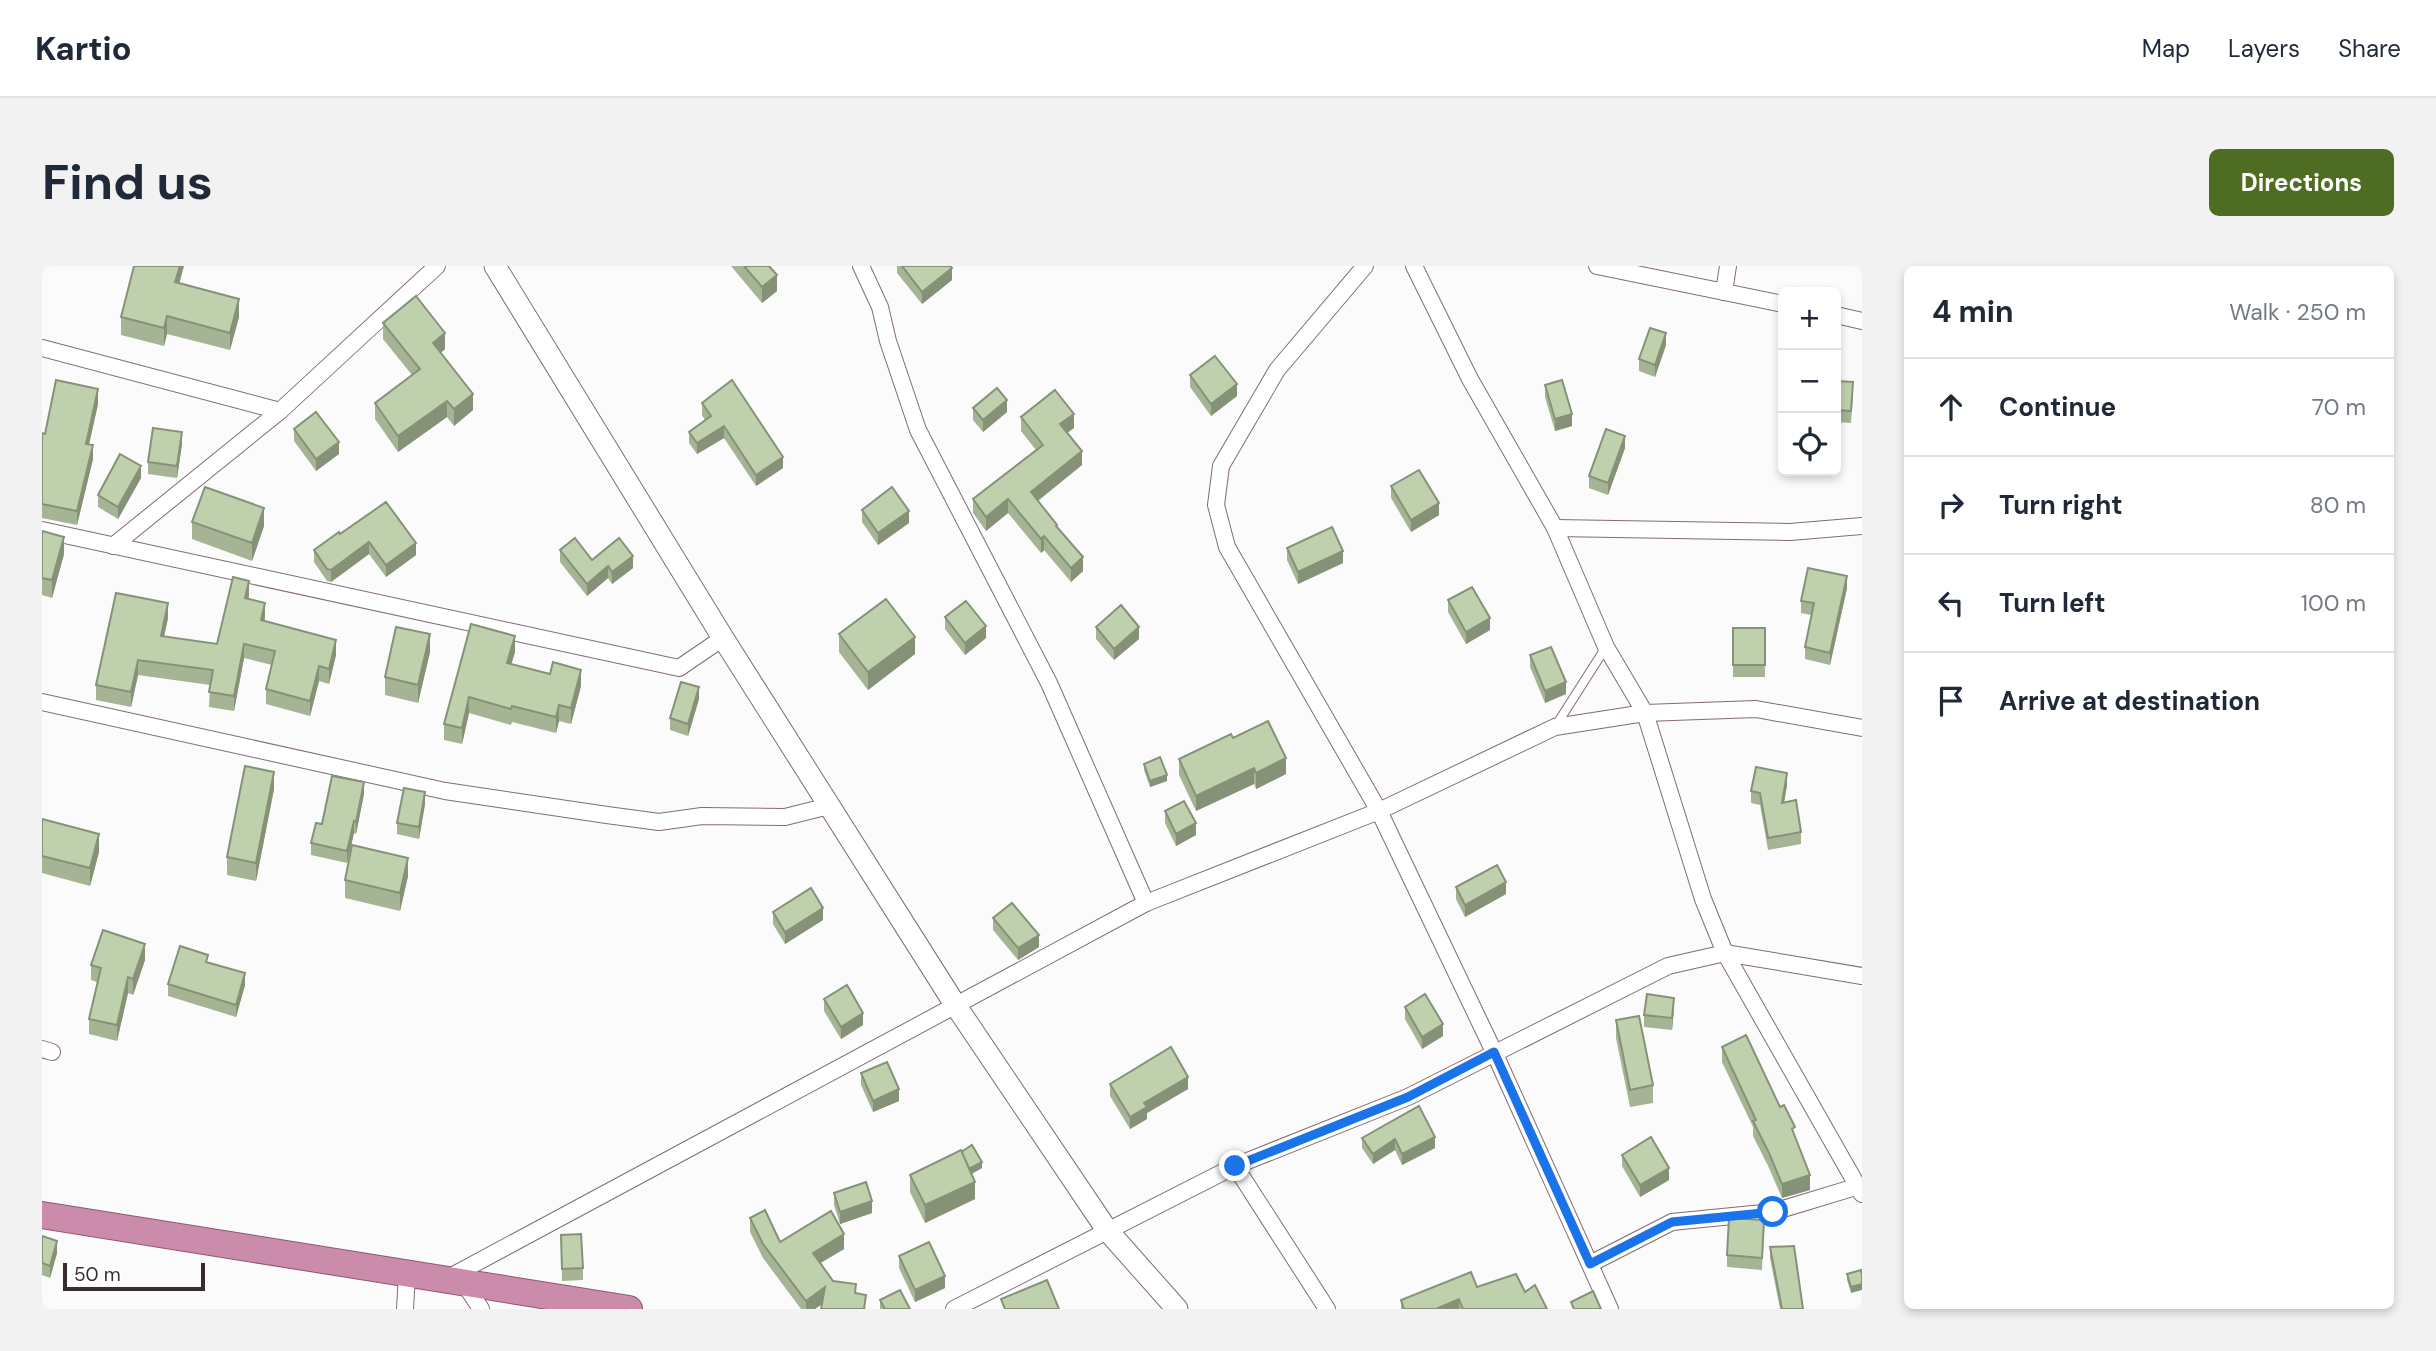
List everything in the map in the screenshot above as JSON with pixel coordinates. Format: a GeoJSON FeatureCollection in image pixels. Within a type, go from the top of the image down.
{"type":"FeatureCollection","features":[{"type":"Feature","properties":{"kind":"highway"},"geometry":{"type":"LineString","coordinates":[[42,1215],[629,1309]]}},
{"type":"Feature","properties":{"kind":"main road"},"geometry":{"type":"LineString","coordinates":[[495,266],[723,638],[956,1006],[1107,1230],[1177,1309]]}},
{"type":"Feature","properties":{"kind":"street"},"geometry":{"type":"LineString","coordinates":[[113,546],[280,411],[437,266]]}},
{"type":"Feature","properties":{"kind":"street"},"geometry":{"type":"LineString","coordinates":[[861,266],[880,307],[888,341],[918,430],[1049,683],[1146,903]]}},
{"type":"Feature","properties":{"kind":"street"},"geometry":{"type":"LineString","coordinates":[[1365,266],[1277,370],[1221,466],[1216,505],[1227,547],[1379,811],[1494,1052],[1610,1309]]}},
{"type":"Feature","properties":{"kind":"street"},"geometry":{"type":"LineString","coordinates":[[1414,266],[1469,379],[1555,528],[1606,647],[1644,713],[1703,899],[1725,953],[1860,1190],[1773,1212],[1672,1222],[1590,1264]]}},
{"type":"Feature","properties":{"kind":"street"},"geometry":{"type":"LineString","coordinates":[[1597,266],[1778,303]]}},
{"type":"Feature","properties":{"kind":"street"},"geometry":{"type":"LineString","coordinates":[[1724,292],[1728,266]]}},
{"type":"Feature","properties":{"kind":"street"},"geometry":{"type":"LineString","coordinates":[[1841,316],[1862,321]]}},
{"type":"Feature","properties":{"kind":"street"},"geometry":{"type":"LineString","coordinates":[[42,348],[280,411]]}},
{"type":"Feature","properties":{"kind":"street"},"geometry":{"type":"LineString","coordinates":[[1555,528],[1790,532],[1862,526]]}},
{"type":"Feature","properties":{"kind":"street"},"geometry":{"type":"LineString","coordinates":[[42,530],[679,668],[723,638]]}},
{"type":"Feature","properties":{"kind":"street"},"geometry":{"type":"LineString","coordinates":[[42,702],[445,791],[659,822],[702,816],[785,817],[830,806]]}},
{"type":"Feature","properties":{"kind":"street"},"geometry":{"type":"LineString","coordinates":[[481,1309],[455,1281],[1146,903],[1379,811],[1555,727],[1644,713],[1756,709],[1862,728]]}},
{"type":"Feature","properties":{"kind":"street"},"geometry":{"type":"LineString","coordinates":[[954,1309],[1235,1166],[1408,1097],[1668,966],[1725,953],[1862,976]]}},
{"type":"Feature","properties":{"kind":"street"},"geometry":{"type":"LineString","coordinates":[[1235,1166],[1327,1309]]}},
{"type":"Feature","properties":{"kind":"street"},"geometry":{"type":"LineString","coordinates":[[405,1309],[407,1275]]}},
{"type":"Feature","properties":{"kind":"lane"},"geometry":{"type":"LineString","coordinates":[[1555,727],[1606,647]]}},
{"type":"Feature","properties":{"kind":"building"},"geometry":{"type":"Polygon","coordinates":[[[134,266],[180,266],[175,282],[239,299],[230,333],[167,316],[164,328],[121,317],[134,266]]]}},
{"type":"Feature","properties":{"kind":"building"},"geometry":{"type":"Polygon","coordinates":[[[744,266],[769,266],[777,275],[762,287],[744,266]]]}},
{"type":"Feature","properties":{"kind":"building"},"geometry":{"type":"Polygon","coordinates":[[[902,266],[950,266],[952,268],[922,292],[902,266]]]}},
{"type":"Feature","properties":{"kind":"building"},"geometry":{"type":"Polygon","coordinates":[[[416,296],[445,333],[433,343],[473,394],[454,409],[447,401],[398,436],[375,403],[420,369],[383,323],[416,296]]]}},
{"type":"Feature","properties":{"kind":"building"},"geometry":{"type":"Polygon","coordinates":[[[1650,328],[1666,333],[1655,365],[1639,359],[1650,328]]]}},
{"type":"Feature","properties":{"kind":"building"},"geometry":{"type":"Polygon","coordinates":[[[1215,356],[1237,384],[1211,404],[1190,375],[1215,356]]]}},
{"type":"Feature","properties":{"kind":"building"},"geometry":{"type":"Polygon","coordinates":[[[56,380],[98,389],[86,444],[93,445],[77,511],[42,504],[42,433],[45,434],[56,380]]]}},
{"type":"Feature","properties":{"kind":"building"},"geometry":{"type":"Polygon","coordinates":[[[732,380],[783,457],[756,475],[724,426],[697,443],[689,432],[711,416],[702,403],[732,380]]]}},
{"type":"Feature","properties":{"kind":"building"},"geometry":{"type":"Polygon","coordinates":[[[1562,380],[1572,414],[1555,419],[1545,385],[1562,380]]]}},
{"type":"Feature","properties":{"kind":"building"},"geometry":{"type":"Polygon","coordinates":[[[1841,381],[1853,382],[1851,411],[1841,410],[1841,381]]]}},
{"type":"Feature","properties":{"kind":"building"},"geometry":{"type":"Polygon","coordinates":[[[997,388],[1007,400],[983,420],[973,408],[997,388]]]}},
{"type":"Feature","properties":{"kind":"building"},"geometry":{"type":"Polygon","coordinates":[[[1055,390],[1074,414],[1060,424],[1082,451],[1031,492],[1083,557],[1071,568],[1044,536],[1041,539],[1008,499],[986,517],[973,499],[1043,445],[1021,417],[1055,390]]]}},
{"type":"Feature","properties":{"kind":"building"},"geometry":{"type":"Polygon","coordinates":[[[316,412],[339,442],[316,459],[294,429],[316,412]]]}},
{"type":"Feature","properties":{"kind":"building"},"geometry":{"type":"Polygon","coordinates":[[[153,428],[182,432],[177,466],[148,462],[153,428]]]}},
{"type":"Feature","properties":{"kind":"building"},"geometry":{"type":"Polygon","coordinates":[[[1606,429],[1625,436],[1608,483],[1589,476],[1606,429]]]}},
{"type":"Feature","properties":{"kind":"building"},"geometry":{"type":"Polygon","coordinates":[[[120,454],[141,466],[118,507],[98,495],[120,454]]]}},
{"type":"Feature","properties":{"kind":"building"},"geometry":{"type":"Polygon","coordinates":[[[1419,470],[1439,503],[1411,520],[1391,486],[1419,470]]]}},
{"type":"Feature","properties":{"kind":"building"},"geometry":{"type":"Polygon","coordinates":[[[205,487],[264,508],[252,543],[192,522],[205,487]]]}},
{"type":"Feature","properties":{"kind":"building"},"geometry":{"type":"Polygon","coordinates":[[[892,487],[909,511],[878,533],[862,510],[892,487]]]}},
{"type":"Feature","properties":{"kind":"building"},"geometry":{"type":"Polygon","coordinates":[[[386,502],[416,543],[386,565],[369,542],[331,570],[327,569],[314,550],[386,502]]]}},
{"type":"Feature","properties":{"kind":"building"},"geometry":{"type":"Polygon","coordinates":[[[1332,527],[1343,551],[1298,572],[1287,548],[1332,527]]]}},
{"type":"Feature","properties":{"kind":"building"},"geometry":{"type":"Polygon","coordinates":[[[42,531],[64,537],[52,580],[42,578],[42,531]]]}},
{"type":"Feature","properties":{"kind":"building"},"geometry":{"type":"Polygon","coordinates":[[[575,538],[592,560],[619,538],[633,556],[612,572],[608,566],[587,584],[560,550],[575,538]]]}},
{"type":"Feature","properties":{"kind":"building"},"geometry":{"type":"Polygon","coordinates":[[[1808,568],[1847,576],[1830,653],[1805,647],[1814,603],[1801,601],[1808,568]]]}},
{"type":"Feature","properties":{"kind":"building"},"geometry":{"type":"Polygon","coordinates":[[[233,577],[249,581],[245,598],[265,603],[261,620],[336,640],[329,669],[319,666],[310,701],[266,689],[275,651],[244,644],[234,696],[209,692],[213,670],[138,660],[131,692],[96,685],[116,593],[168,603],[161,636],[217,644],[233,577]]]}},
{"type":"Feature","properties":{"kind":"building"},"geometry":{"type":"Polygon","coordinates":[[[1472,587],[1490,618],[1466,632],[1448,600],[1472,587]]]}},
{"type":"Feature","properties":{"kind":"building"},"geometry":{"type":"Polygon","coordinates":[[[886,599],[915,637],[868,672],[839,634],[886,599]]]}},
{"type":"Feature","properties":{"kind":"building"},"geometry":{"type":"Polygon","coordinates":[[[966,601],[986,626],[965,643],[945,617],[966,601]]]}},
{"type":"Feature","properties":{"kind":"building"},"geometry":{"type":"Polygon","coordinates":[[[1121,605],[1139,627],[1114,649],[1096,627],[1121,605]]]}},
{"type":"Feature","properties":{"kind":"building"},"geometry":{"type":"Polygon","coordinates":[[[471,624],[515,636],[507,663],[550,674],[553,662],[581,670],[571,708],[559,705],[556,717],[512,706],[511,709],[469,697],[462,728],[444,724],[471,624]]]}},
{"type":"Feature","properties":{"kind":"building"},"geometry":{"type":"Polygon","coordinates":[[[396,627],[430,634],[418,685],[385,677],[396,627]]]}},
{"type":"Feature","properties":{"kind":"building"},"geometry":{"type":"Polygon","coordinates":[[[1733,628],[1765,628],[1765,665],[1733,665],[1733,628]]]}},
{"type":"Feature","properties":{"kind":"building"},"geometry":{"type":"Polygon","coordinates":[[[1551,647],[1566,682],[1545,691],[1530,655],[1551,647]]]}},
{"type":"Feature","properties":{"kind":"building"},"geometry":{"type":"Polygon","coordinates":[[[681,682],[699,687],[688,724],[670,718],[681,682]]]}},
{"type":"Feature","properties":{"kind":"building"},"geometry":{"type":"Polygon","coordinates":[[[1268,721],[1286,758],[1256,773],[1254,768],[1196,796],[1179,759],[1231,734],[1233,738],[1268,721]]]}},
{"type":"Feature","properties":{"kind":"building"},"geometry":{"type":"Polygon","coordinates":[[[1160,757],[1167,775],[1150,781],[1144,764],[1160,757]]]}},
{"type":"Feature","properties":{"kind":"building"},"geometry":{"type":"Polygon","coordinates":[[[245,766],[274,772],[256,863],[227,857],[245,766]]]}},
{"type":"Feature","properties":{"kind":"building"},"geometry":{"type":"Polygon","coordinates":[[[1756,767],[1787,773],[1782,803],[1796,800],[1801,832],[1768,838],[1760,793],[1751,791],[1756,767]]]}},
{"type":"Feature","properties":{"kind":"building"},"geometry":{"type":"Polygon","coordinates":[[[332,776],[364,782],[347,851],[311,843],[316,823],[322,824],[332,776]]]}},
{"type":"Feature","properties":{"kind":"building"},"geometry":{"type":"Polygon","coordinates":[[[404,788],[425,792],[419,827],[397,823],[404,788]]]}},
{"type":"Feature","properties":{"kind":"building"},"geometry":{"type":"Polygon","coordinates":[[[1184,801],[1196,823],[1176,834],[1165,811],[1184,801]]]}},
{"type":"Feature","properties":{"kind":"building"},"geometry":{"type":"Polygon","coordinates":[[[42,819],[99,834],[90,868],[42,856],[42,819]]]}},
{"type":"Feature","properties":{"kind":"building"},"geometry":{"type":"Polygon","coordinates":[[[352,845],[408,858],[400,893],[345,880],[352,845]]]}},
{"type":"Feature","properties":{"kind":"building"},"geometry":{"type":"Polygon","coordinates":[[[1497,865],[1506,882],[1465,905],[1456,887],[1497,865]]]}},
{"type":"Feature","properties":{"kind":"building"},"geometry":{"type":"Polygon","coordinates":[[[811,888],[823,908],[785,932],[773,912],[811,888]]]}},
{"type":"Feature","properties":{"kind":"building"},"geometry":{"type":"Polygon","coordinates":[[[1012,903],[1039,935],[1018,948],[993,918],[1012,903]]]}},
{"type":"Feature","properties":{"kind":"building"},"geometry":{"type":"Polygon","coordinates":[[[103,930],[145,944],[133,979],[128,977],[117,1025],[89,1019],[101,968],[91,965],[103,930]]]}},
{"type":"Feature","properties":{"kind":"building"},"geometry":{"type":"Polygon","coordinates":[[[180,946],[208,955],[206,962],[245,973],[236,1005],[168,984],[180,946]]]}},
{"type":"Feature","properties":{"kind":"building"},"geometry":{"type":"Polygon","coordinates":[[[847,985],[863,1013],[841,1027],[824,999],[847,985]]]}},
{"type":"Feature","properties":{"kind":"building"},"geometry":{"type":"Polygon","coordinates":[[[1425,994],[1443,1024],[1422,1037],[1405,1007],[1425,994]]]}},
{"type":"Feature","properties":{"kind":"building"},"geometry":{"type":"Polygon","coordinates":[[[1647,994],[1674,998],[1672,1018],[1644,1015],[1647,994]]]}},
{"type":"Feature","properties":{"kind":"building"},"geometry":{"type":"Polygon","coordinates":[[[1639,1016],[1653,1085],[1630,1090],[1616,1020],[1639,1016]]]}},
{"type":"Feature","properties":{"kind":"building"},"geometry":{"type":"Polygon","coordinates":[[[1746,1035],[1780,1107],[1784,1105],[1795,1127],[1792,1129],[1810,1175],[1782,1184],[1753,1121],[1756,1120],[1722,1047],[1746,1035]]]}},
{"type":"Feature","properties":{"kind":"building"},"geometry":{"type":"Polygon","coordinates":[[[1171,1047],[1188,1077],[1144,1103],[1147,1107],[1130,1117],[1110,1084],[1171,1047]]]}},
{"type":"Feature","properties":{"kind":"building"},"geometry":{"type":"Polygon","coordinates":[[[887,1062],[899,1089],[873,1101],[861,1073],[887,1062]]]}},
{"type":"Feature","properties":{"kind":"building"},"geometry":{"type":"Polygon","coordinates":[[[1419,1106],[1435,1137],[1402,1154],[1395,1139],[1373,1154],[1362,1138],[1419,1106]]]}},
{"type":"Feature","properties":{"kind":"building"},"geometry":{"type":"Polygon","coordinates":[[[1651,1137],[1669,1168],[1640,1185],[1622,1155],[1651,1137]]]}},
{"type":"Feature","properties":{"kind":"building"},"geometry":{"type":"Polygon","coordinates":[[[972,1145],[982,1162],[969,1169],[961,1152],[972,1145]]]}},
{"type":"Feature","properties":{"kind":"building"},"geometry":{"type":"Polygon","coordinates":[[[961,1150],[975,1182],[925,1205],[910,1175],[961,1150]]]}},
{"type":"Feature","properties":{"kind":"building"},"geometry":{"type":"Polygon","coordinates":[[[866,1182],[872,1201],[840,1212],[834,1193],[866,1182]]]}},
{"type":"Feature","properties":{"kind":"building"},"geometry":{"type":"Polygon","coordinates":[[[765,1210],[780,1242],[831,1211],[844,1234],[813,1253],[833,1281],[856,1284],[855,1293],[866,1295],[864,1309],[821,1309],[825,1287],[806,1301],[763,1244],[750,1218],[765,1210]]]}},
{"type":"Feature","properties":{"kind":"building"},"geometry":{"type":"Polygon","coordinates":[[[1729,1218],[1764,1220],[1762,1258],[1727,1255],[1729,1218]]]}},
{"type":"Feature","properties":{"kind":"building"},"geometry":{"type":"Polygon","coordinates":[[[581,1234],[583,1268],[562,1269],[561,1235],[581,1234]]]}},
{"type":"Feature","properties":{"kind":"building"},"geometry":{"type":"Polygon","coordinates":[[[42,1236],[57,1241],[50,1266],[42,1263],[42,1236]]]}},
{"type":"Feature","properties":{"kind":"building"},"geometry":{"type":"Polygon","coordinates":[[[929,1242],[945,1276],[915,1290],[899,1256],[929,1242]]]}},
{"type":"Feature","properties":{"kind":"building"},"geometry":{"type":"Polygon","coordinates":[[[1794,1246],[1803,1309],[1782,1309],[1770,1247],[1794,1246]]]}},
{"type":"Feature","properties":{"kind":"building"},"geometry":{"type":"Polygon","coordinates":[[[1861,1270],[1862,1284],[1851,1287],[1847,1274],[1861,1270]]]}},
{"type":"Feature","properties":{"kind":"building"},"geometry":{"type":"Polygon","coordinates":[[[1471,1272],[1477,1287],[1516,1274],[1525,1292],[1535,1285],[1547,1309],[1463,1309],[1459,1299],[1436,1309],[1404,1309],[1401,1300],[1471,1272]]]}},
{"type":"Feature","properties":{"kind":"building"},"geometry":{"type":"Polygon","coordinates":[[[1047,1280],[1059,1309],[1005,1309],[1001,1299],[1047,1280]]]}},
{"type":"Feature","properties":{"kind":"building"},"geometry":{"type":"Polygon","coordinates":[[[900,1290],[910,1309],[885,1309],[880,1300],[900,1290]]]}},
{"type":"Feature","properties":{"kind":"building"},"geometry":{"type":"Polygon","coordinates":[[[1593,1291],[1601,1309],[1574,1309],[1571,1302],[1593,1291]]]}},
{"type":"Feature","properties":{"kind":"route"},"geometry":{"type":"LineString","coordinates":[[1235,1166],[1408,1097],[1494,1052],[1590,1264],[1672,1222],[1773,1212]]}}]}
